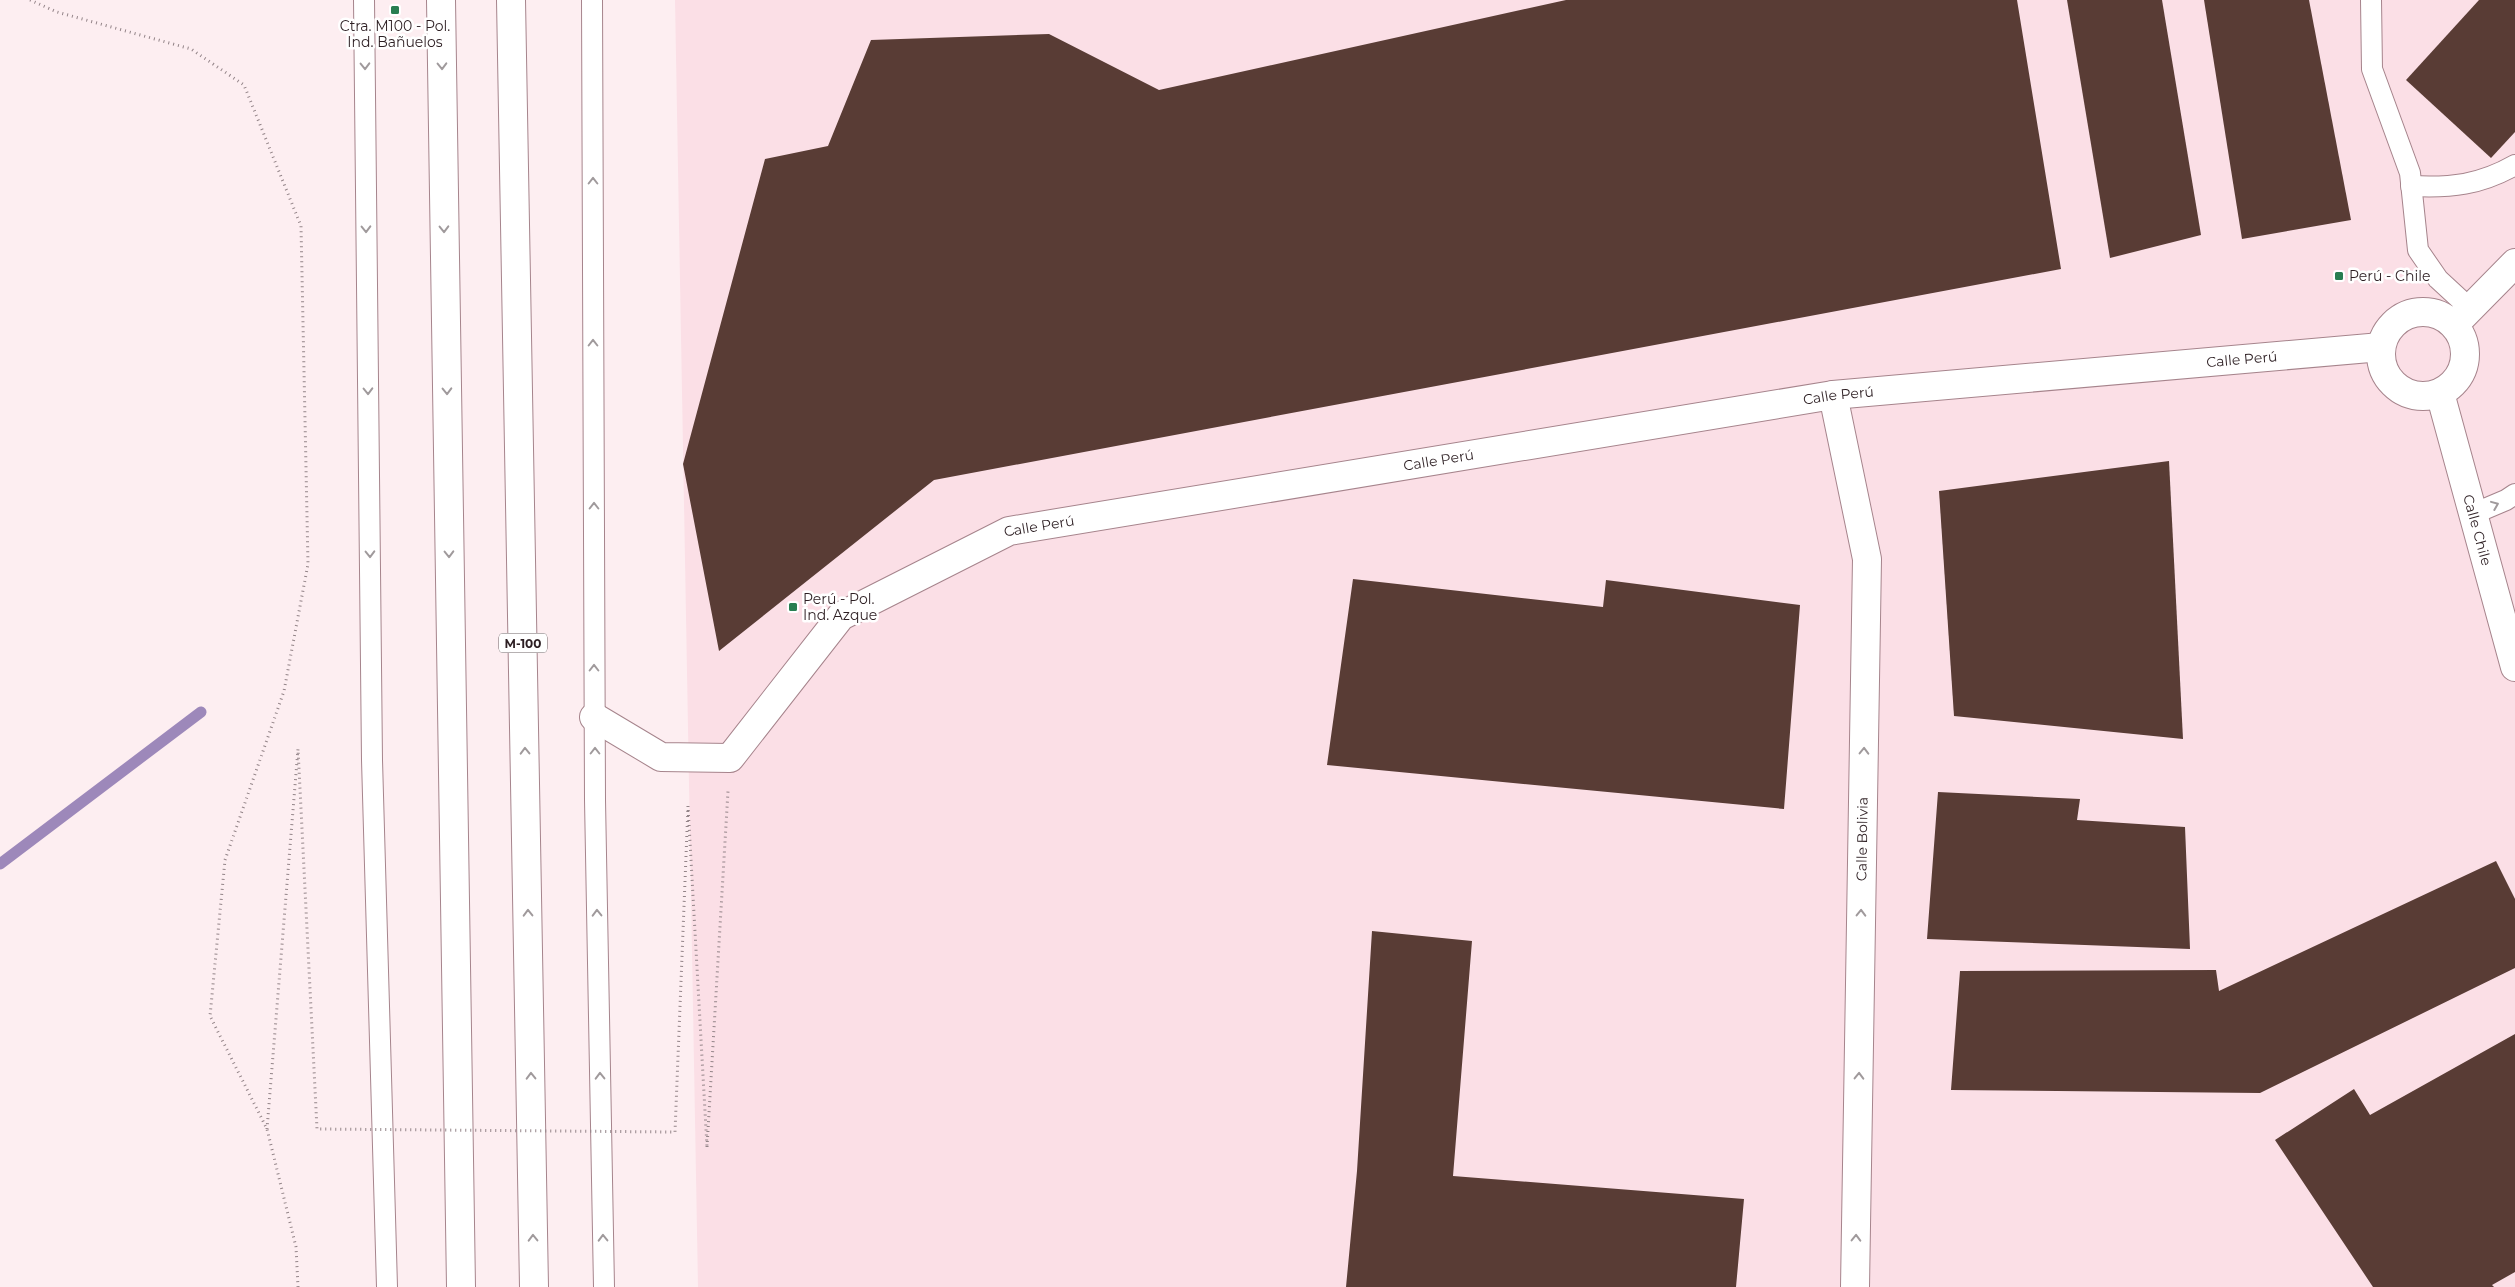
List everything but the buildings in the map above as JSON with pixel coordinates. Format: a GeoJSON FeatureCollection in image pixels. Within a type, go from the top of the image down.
{"type":"FeatureCollection","features":[{"type":"Feature","properties":{"kind":"main road"},"geometry":{"type":"LineString","coordinates":[[440,0],[461,1287]]}},
{"type":"Feature","properties":{"kind":"main road","name":"M-100"},"geometry":{"type":"LineString","coordinates":[[511,0],[534,1287]]}},
{"type":"Feature","properties":{"kind":"main road"},"geometry":{"type":"LineString","coordinates":[[2454,325],[2515,263]]}},
{"type":"Feature","properties":{"kind":"main road"},"geometry":{"type":"LineString","coordinates":[[2422,311],[2437,314],[2454,325],[2460,332],[2465,345],[2466,360],[2461,374],[2452,386],[2440,394],[2427,396],[2414,396],[2402,391],[2385,372],[2381,347],[2386,333],[2395,322],[2408,314],[2422,311]]}},
{"type":"Feature","properties":{"kind":"main road","name":"Calle Perú"},"geometry":{"type":"LineString","coordinates":[[730,758],[840,616],[1009,531],[1833,395],[2381,347]]}},
{"type":"Feature","properties":{"kind":"main road","name":"Calle Chile"},"geometry":{"type":"LineString","coordinates":[[2440,394],[2515,667]]}},
{"type":"Feature","properties":{"kind":"main road","name":"Calle Bolivia"},"geometry":{"type":"LineString","coordinates":[[1833,395],[1867,559],[1855,1287]]}},
{"type":"Feature","properties":{"kind":"main road"},"geometry":{"type":"LineString","coordinates":[[594,717],[661,757],[730,758]]}},
{"type":"Feature","properties":{"kind":"lane"},"geometry":{"type":"LineString","coordinates":[[364,0],[372,760],[388,1287]]}},
{"type":"Feature","properties":{"kind":"lane"},"geometry":{"type":"LineString","coordinates":[[592,0],[594,717],[604,1287]]}},
{"type":"Feature","properties":{"kind":"lane"},"geometry":{"type":"LineString","coordinates":[[2371,0],[2372,69],[2410,173],[2418,250],[2438,280],[2464,303],[2473,306]]}},
{"type":"Feature","properties":{"kind":"lane"},"geometry":{"type":"LineString","coordinates":[[2412,186],[2448,188],[2494,176],[2515,165]]}},
{"type":"Feature","properties":{"kind":"lane"},"geometry":{"type":"LineString","coordinates":[[2473,514],[2506,500],[2515,494]]}},
{"type":"Feature","properties":{"kind":"path"},"geometry":{"type":"LineString","coordinates":[[30,0],[57,12],[191,49],[244,85],[301,226],[308,564],[284,691],[225,860],[210,1016],[267,1129],[296,1247],[298,1287]]}},
{"type":"Feature","properties":{"kind":"path"},"geometry":{"type":"LineString","coordinates":[[267,1129],[298,750],[318,1129],[675,1132],[688,806],[706,1147],[730,758]]}},
{"type":"Feature","properties":{"kind":"shaded area"},"geometry":{"type":"Polygon","coordinates":[[[675,0],[2515,0],[2515,1287],[698,1287],[675,0]]]}},
{"type":"Feature","properties":{"kind":"waterway"},"geometry":{"type":"LineString","coordinates":[[0,864],[201,712]]}},
{"type":"Feature","properties":{"kind":"place","name":"Ctra. M100 - Pol. Ind. Bañuelos"},"geometry":{"type":"Point","coordinates":[395,10]}},
{"type":"Feature","properties":{"kind":"place","name":"Perú - Chile"},"geometry":{"type":"Point","coordinates":[2339,276]}},
{"type":"Feature","properties":{"kind":"place","name":"Perú - Pol. Ind. Azque"},"geometry":{"type":"Point","coordinates":[793,607]}}]}
